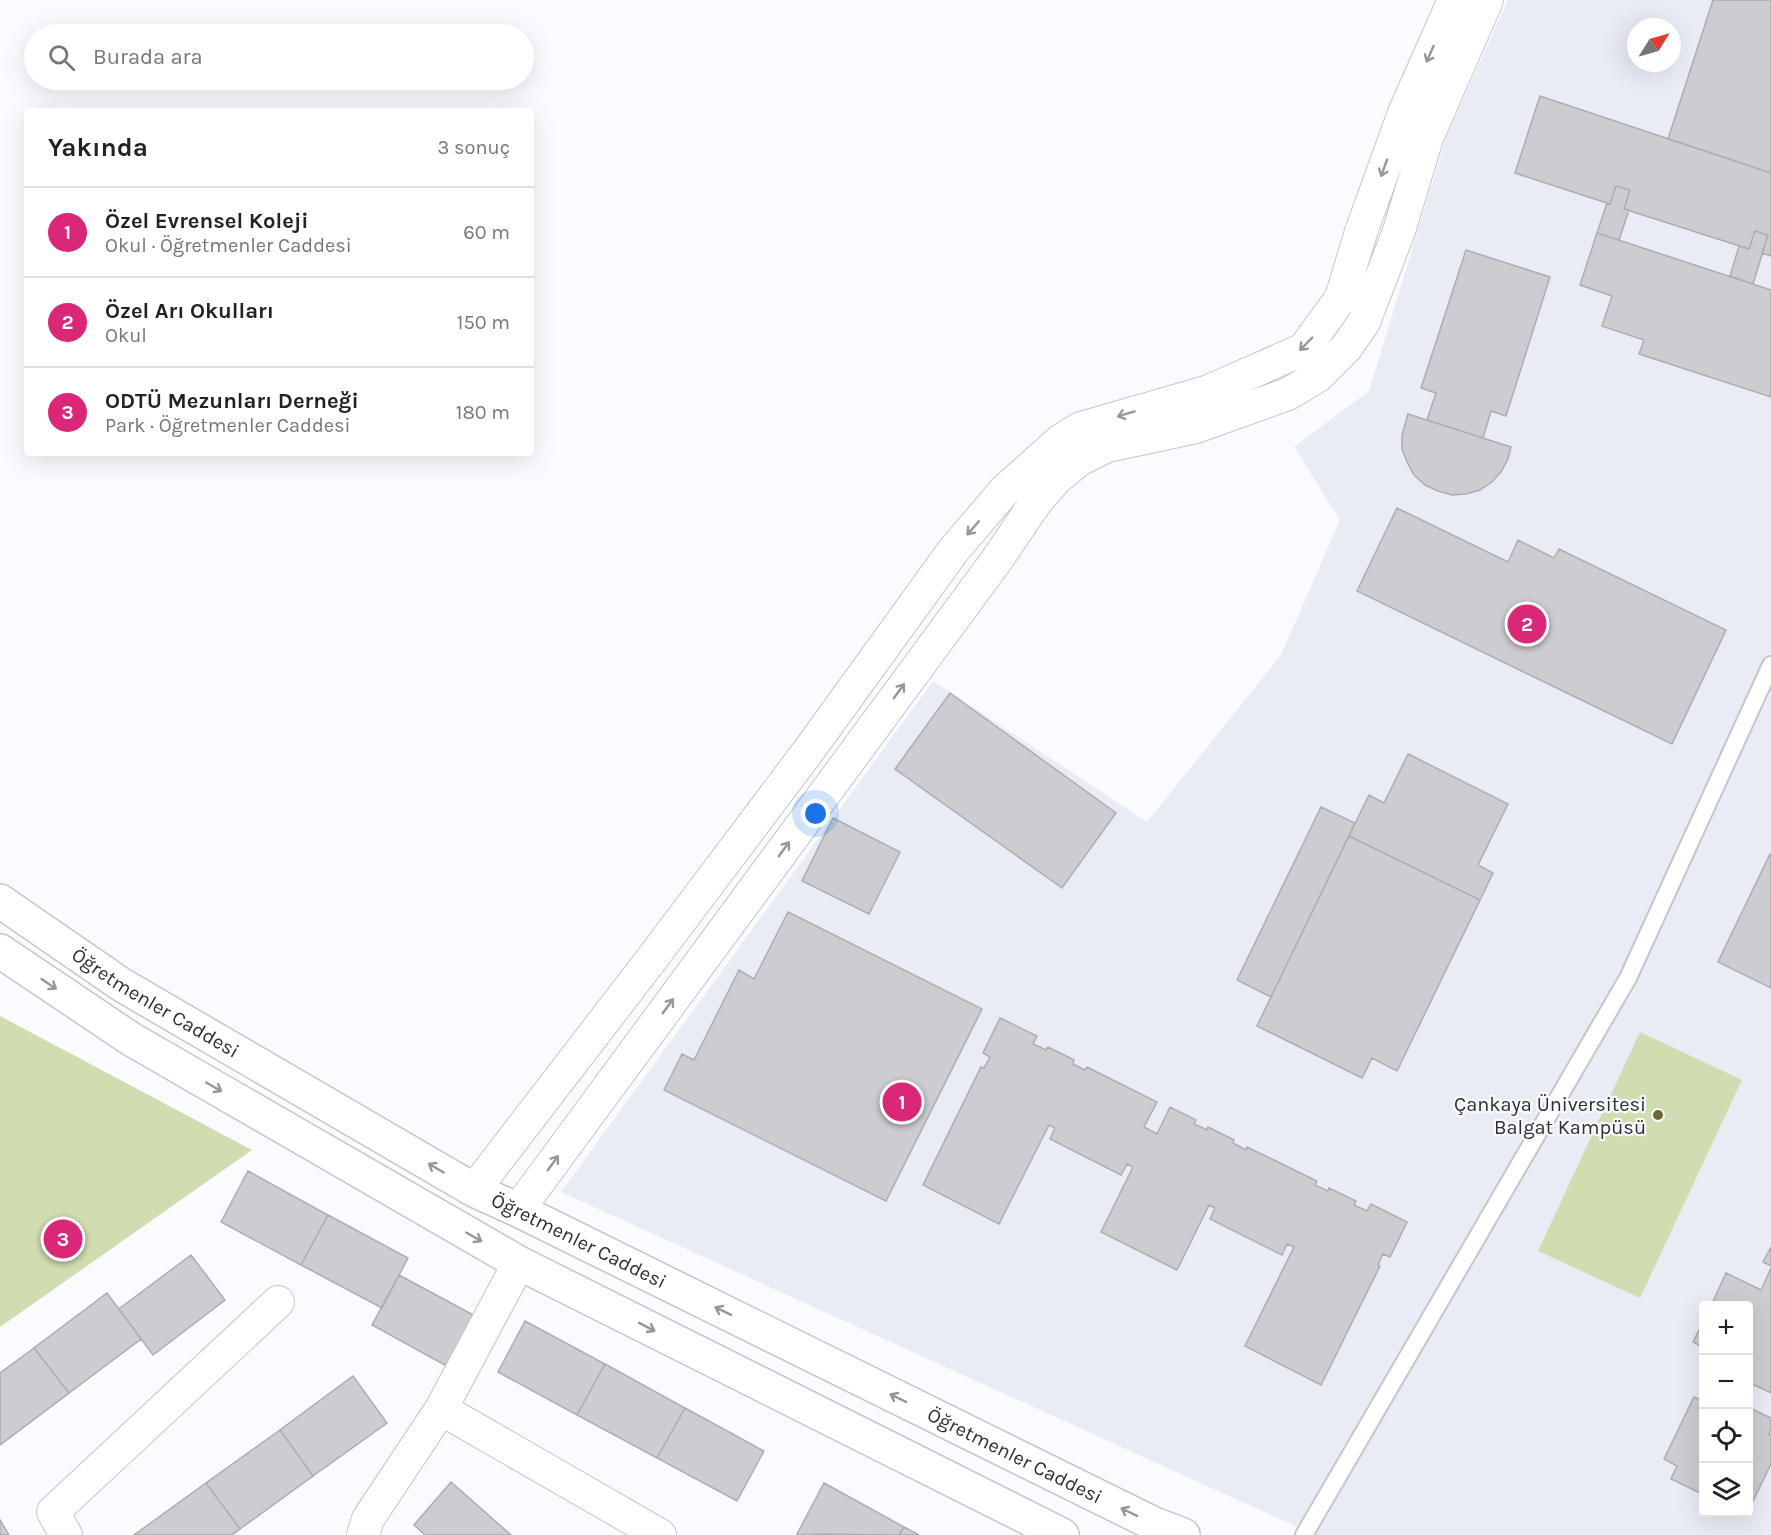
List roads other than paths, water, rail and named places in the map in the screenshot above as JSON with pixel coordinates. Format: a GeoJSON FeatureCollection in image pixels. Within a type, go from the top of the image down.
{"type":"FeatureCollection","features":[{"type":"Feature","properties":{"kind":"main road","name":"Öğretmenler Caddesi"},"geometry":{"type":"LineString","coordinates":[[0,901],[122,985],[474,1190],[1154,1524],[1183,1535]]}},
{"type":"Feature","properties":{"kind":"main road","name":"Öğretmenler Caddesi"},"geometry":{"type":"LineString","coordinates":[[0,951],[131,1039],[519,1263],[1062,1535]]}},
{"type":"Feature","properties":{"kind":"street"},"geometry":{"type":"LineString","coordinates":[[474,1190],[776,794],[953,551],[1005,490],[1061,440],[1081,428],[1209,391],[1304,349],[1341,298],[1361,232],[1404,113],[1454,0]]}},
{"type":"Feature","properties":{"kind":"street"},"geometry":{"type":"LineString","coordinates":[[518,1210],[996,561],[1036,502],[1056,479],[1079,460],[1107,446],[1196,427],[1288,394],[1318,376],[1346,348],[1364,322],[1399,231],[1426,138],[1487,0]]}},
{"type":"Feature","properties":{"kind":"street"},"geometry":{"type":"LineString","coordinates":[[363,1535],[368,1519],[441,1409],[519,1263]]}},
{"type":"Feature","properties":{"kind":"street"},"geometry":{"type":"LineString","coordinates":[[66,1535],[53,1512],[278,1302]]}},
{"type":"Feature","properties":{"kind":"street"},"geometry":{"type":"LineString","coordinates":[[441,1409],[660,1535]]}},
{"type":"Feature","properties":{"kind":"lane"},"geometry":{"type":"LineString","coordinates":[[1304,1535],[1628,978],[1771,665]]}},
{"type":"Feature","properties":{"kind":"place","name":"Özel Arı Okulları"},"geometry":{"type":"Point","coordinates":[1527,624]}},
{"type":"Feature","properties":{"kind":"place","name":"Özel Evrensel Koleji"},"geometry":{"type":"Point","coordinates":[902,1102]}},
{"type":"Feature","properties":{"kind":"place","name":"Çankaya Üniversitesi Balgat Kampüsü"},"geometry":{"type":"Point","coordinates":[1658,1115]}},
{"type":"Feature","properties":{"kind":"place","name":"ODTÜ Mezunları Derneği"},"geometry":{"type":"Point","coordinates":[63,1239]}}]}
